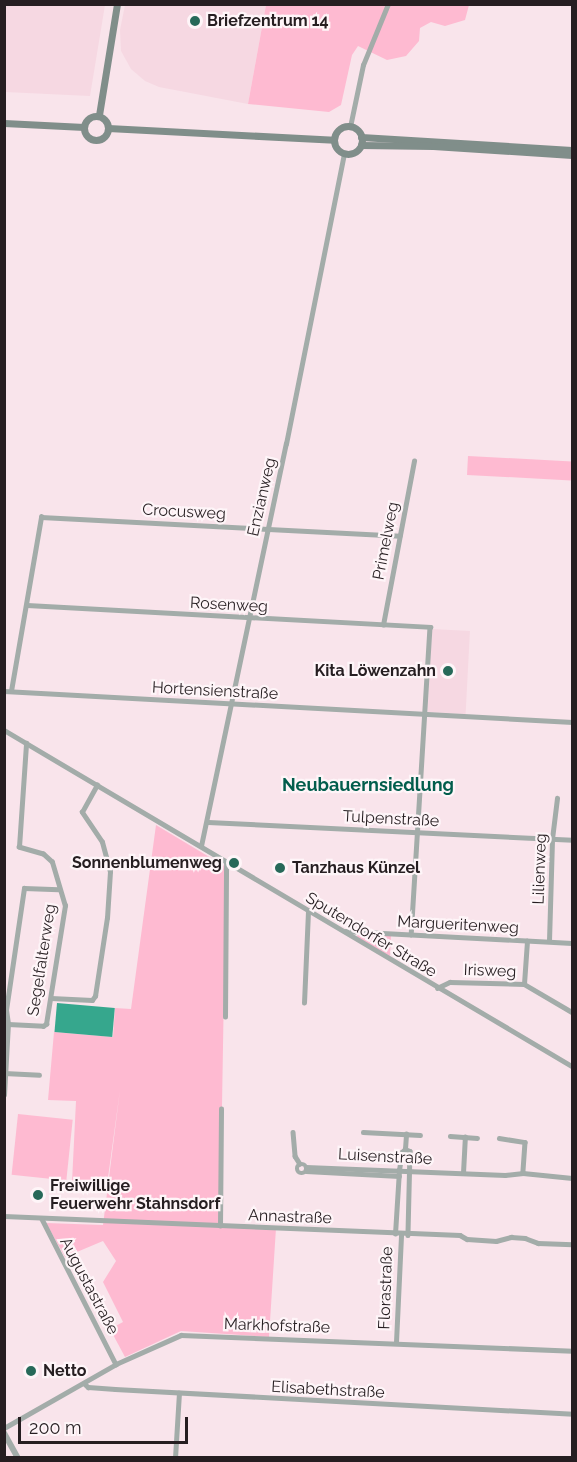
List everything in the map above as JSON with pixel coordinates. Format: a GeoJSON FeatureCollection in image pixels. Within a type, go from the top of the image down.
{"type":"FeatureCollection","features":[{"type":"Feature","properties":{"kind":"main road"},"geometry":{"type":"LineString","coordinates":[[99,116],[117,4]]}},
{"type":"Feature","properties":{"kind":"main road"},"geometry":{"type":"LineString","coordinates":[[99,116],[107,122],[108,128],[105,136],[93,140],[86,135],[84,127],[90,117],[99,116]]}},
{"type":"Feature","properties":{"kind":"main road"},"geometry":{"type":"LineString","coordinates":[[4,123],[84,127]]}},
{"type":"Feature","properties":{"kind":"main road"},"geometry":{"type":"LineString","coordinates":[[350,127],[357,130],[361,141],[356,152],[344,154],[337,148],[334,140],[339,130],[350,127]]}},
{"type":"Feature","properties":{"kind":"main road"},"geometry":{"type":"LineString","coordinates":[[108,128],[334,140]]}},
{"type":"Feature","properties":{"kind":"main road"},"geometry":{"type":"LineString","coordinates":[[361,141],[573,150]]}},
{"type":"Feature","properties":{"kind":"main road"},"geometry":{"type":"LineString","coordinates":[[361,141],[573,155]]}},
{"type":"Feature","properties":{"kind":"street"},"geometry":{"type":"LineString","coordinates":[[350,127],[363,65],[387,4]]}},
{"type":"Feature","properties":{"kind":"street","name":"Enzianweg"},"geometry":{"type":"LineString","coordinates":[[201,846],[208,822],[230,704],[286,444],[344,154]]}},
{"type":"Feature","properties":{"kind":"street","name":"Primelweg"},"geometry":{"type":"LineString","coordinates":[[383,625],[414,461]]}},
{"type":"Feature","properties":{"kind":"street","name":"Crocusweg"},"geometry":{"type":"LineString","coordinates":[[27,605],[41,517],[399,536]]}},
{"type":"Feature","properties":{"kind":"street"},"geometry":{"type":"LineString","coordinates":[[11,691],[27,605]]}},
{"type":"Feature","properties":{"kind":"street","name":"Rosenweg"},"geometry":{"type":"LineString","coordinates":[[27,605],[430,627],[425,713]]}},
{"type":"Feature","properties":{"kind":"street","name":"Hortensienstraße"},"geometry":{"type":"LineString","coordinates":[[4,691],[573,722]]}},
{"type":"Feature","properties":{"kind":"street"},"geometry":{"type":"LineString","coordinates":[[411,934],[425,713]]}},
{"type":"Feature","properties":{"kind":"street","name":"Sputendorfer Straße"},"geometry":{"type":"LineString","coordinates":[[4,730],[437,988],[573,1066]]}},
{"type":"Feature","properties":{"kind":"street","name":"Segelfalterweg"},"geometry":{"type":"LineString","coordinates":[[8,1024],[43,1026],[46,1024],[65,906],[58,889],[57,876],[52,862],[43,854],[20,847],[26,743]]}},
{"type":"Feature","properties":{"kind":"street"},"geometry":{"type":"LineString","coordinates":[[51,998],[92,999],[94,996],[107,918],[110,872],[102,842],[82,812],[97,785]]}},
{"type":"Feature","properties":{"kind":"street","name":"Lilienweg"},"geometry":{"type":"LineString","coordinates":[[549,941],[552,839],[557,798]]}},
{"type":"Feature","properties":{"kind":"street","name":"Tulpenstraße"},"geometry":{"type":"LineString","coordinates":[[208,822],[573,840]]}},
{"type":"Feature","properties":{"kind":"street"},"geometry":{"type":"LineString","coordinates":[[225,1017],[226,862]]}},
{"type":"Feature","properties":{"kind":"street"},"geometry":{"type":"LineString","coordinates":[[4,1095],[8,1024],[6,1010],[24,888],[58,889]]}},
{"type":"Feature","properties":{"kind":"street"},"geometry":{"type":"LineString","coordinates":[[304,1003],[308,911]]}},
{"type":"Feature","properties":{"kind":"street","name":"Margueritenweg"},"geometry":{"type":"LineString","coordinates":[[343,931],[573,943]]}},
{"type":"Feature","properties":{"kind":"street"},"geometry":{"type":"LineString","coordinates":[[524,984],[527,940]]}},
{"type":"Feature","properties":{"kind":"street","name":"Irisweg"},"geometry":{"type":"LineString","coordinates":[[437,988],[450,982],[524,984],[573,1012]]}},
{"type":"Feature","properties":{"kind":"street"},"geometry":{"type":"LineString","coordinates":[[5,1072],[39,1075]]}},
{"type":"Feature","properties":{"kind":"street"},"geometry":{"type":"LineString","coordinates":[[220,1226],[221,1109]]}},
{"type":"Feature","properties":{"kind":"street"},"geometry":{"type":"LineString","coordinates":[[293,1132],[295,1156],[300,1164],[299,1172],[306,1169]]}},
{"type":"Feature","properties":{"kind":"street"},"geometry":{"type":"LineString","coordinates":[[363,1132],[420,1135]]}},
{"type":"Feature","properties":{"kind":"street","name":"Florastraße"},"geometry":{"type":"LineString","coordinates":[[396,1342],[399,1173],[406,1134]]}},
{"type":"Feature","properties":{"kind":"street"},"geometry":{"type":"LineString","coordinates":[[450,1136],[477,1138]]}},
{"type":"Feature","properties":{"kind":"street"},"geometry":{"type":"LineString","coordinates":[[463,1173],[465,1137]]}},
{"type":"Feature","properties":{"kind":"street"},"geometry":{"type":"LineString","coordinates":[[500,1138],[525,1142],[523,1173]]}},
{"type":"Feature","properties":{"kind":"street","name":"Florastraße"},"geometry":{"type":"LineString","coordinates":[[405,1149],[410,1151],[408,1235]]}},
{"type":"Feature","properties":{"kind":"street","name":"Luisenstraße"},"geometry":{"type":"LineString","coordinates":[[300,1164],[306,1169],[505,1175],[523,1173],[573,1178]]}},
{"type":"Feature","properties":{"kind":"street","name":"Annastraße"},"geometry":{"type":"LineString","coordinates":[[4,1216],[408,1235],[460,1235],[467,1239],[496,1241],[525,1238],[538,1243],[573,1244]]}},
{"type":"Feature","properties":{"kind":"street","name":"Augustastraße"},"geometry":{"type":"LineString","coordinates":[[42,1219],[116,1364]]}},
{"type":"Feature","properties":{"kind":"street","name":"Markhofstraße"},"geometry":{"type":"LineString","coordinates":[[4,1428],[116,1364],[181,1335],[573,1351]]}},
{"type":"Feature","properties":{"kind":"street","name":"Elisabethstraße"},"geometry":{"type":"LineString","coordinates":[[84,1383],[88,1387],[179,1393],[573,1414]]}},
{"type":"Feature","properties":{"kind":"street"},"geometry":{"type":"LineString","coordinates":[[175,1458],[179,1393]]}},
{"type":"Feature","properties":{"kind":"street"},"geometry":{"type":"LineString","coordinates":[[4,1433],[18,1458]]}},
{"type":"Feature","properties":{"kind":"shaded area"},"geometry":{"type":"Polygon","coordinates":[[[5,4],[105,5],[90,96],[5,92],[5,4]]]}},
{"type":"Feature","properties":{"kind":"shaded area"},"geometry":{"type":"Polygon","coordinates":[[[125,5],[266,5],[248,104],[159,87],[145,81],[131,69],[121,51],[120,30],[125,5]]]}},
{"type":"Feature","properties":{"kind":"shaded area"},"geometry":{"type":"Polygon","coordinates":[[[266,5],[469,5],[465,20],[445,26],[431,22],[420,28],[419,41],[406,56],[387,60],[358,46],[352,55],[341,105],[329,112],[248,104],[266,5]]]}},
{"type":"Feature","properties":{"kind":"shaded area"},"geometry":{"type":"Polygon","coordinates":[[[468,456],[572,461],[571,480],[467,475],[468,456]]]}},
{"type":"Feature","properties":{"kind":"shaded area","name":"Kita Löwenzahn"},"geometry":{"type":"Polygon","coordinates":[[[432,629],[470,631],[466,714],[428,712],[432,629]]]}},
{"type":"Feature","properties":{"kind":"shaded area"},"geometry":{"type":"Polygon","coordinates":[[[156,825],[226,867],[220,1226],[276,1228],[269,1337],[181,1331],[125,1357],[110,1329],[123,1322],[103,1282],[116,1261],[103,1241],[65,1257],[46,1223],[103,1225],[120,1090],[107,1185],[72,1182],[76,1101],[48,1100],[54,1032],[113,1037],[115,1008],[131,1009],[156,825]]]}},
{"type":"Feature","properties":{"kind":"shaded area"},"geometry":{"type":"Polygon","coordinates":[[[358,934],[391,936],[390,956],[357,937],[358,934]]]}},
{"type":"Feature","properties":{"kind":"shaded area"},"geometry":{"type":"Polygon","coordinates":[[[57,1003],[115,1008],[112,1037],[54,1032],[57,1003]]]}},
{"type":"Feature","properties":{"kind":"shaded area"},"geometry":{"type":"Polygon","coordinates":[[[18,1114],[73,1120],[66,1180],[12,1175],[18,1114]]]}},
{"type":"Feature","properties":{"kind":"place","name":"Briefzentrum 14"},"geometry":{"type":"Point","coordinates":[195,21]}},
{"type":"Feature","properties":{"kind":"place","name":"Kita Löwenzahn"},"geometry":{"type":"Point","coordinates":[448,671]}},
{"type":"Feature","properties":{"kind":"place","name":"Sonnenblumenweg"},"geometry":{"type":"Point","coordinates":[234,863]}},
{"type":"Feature","properties":{"kind":"place","name":"Tanzhaus Künzel"},"geometry":{"type":"Point","coordinates":[280,868]}},
{"type":"Feature","properties":{"kind":"place","name":"Freiwillige Feuerwehr Stahnsdorf"},"geometry":{"type":"Point","coordinates":[38,1195]}},
{"type":"Feature","properties":{"kind":"place","name":"Netto"},"geometry":{"type":"Point","coordinates":[31,1371]}},
{"type":"Feature","properties":{"kind":"district","name":"Neubauernsiedlung"},"geometry":{"type":"Point","coordinates":[368,785]}}]}
